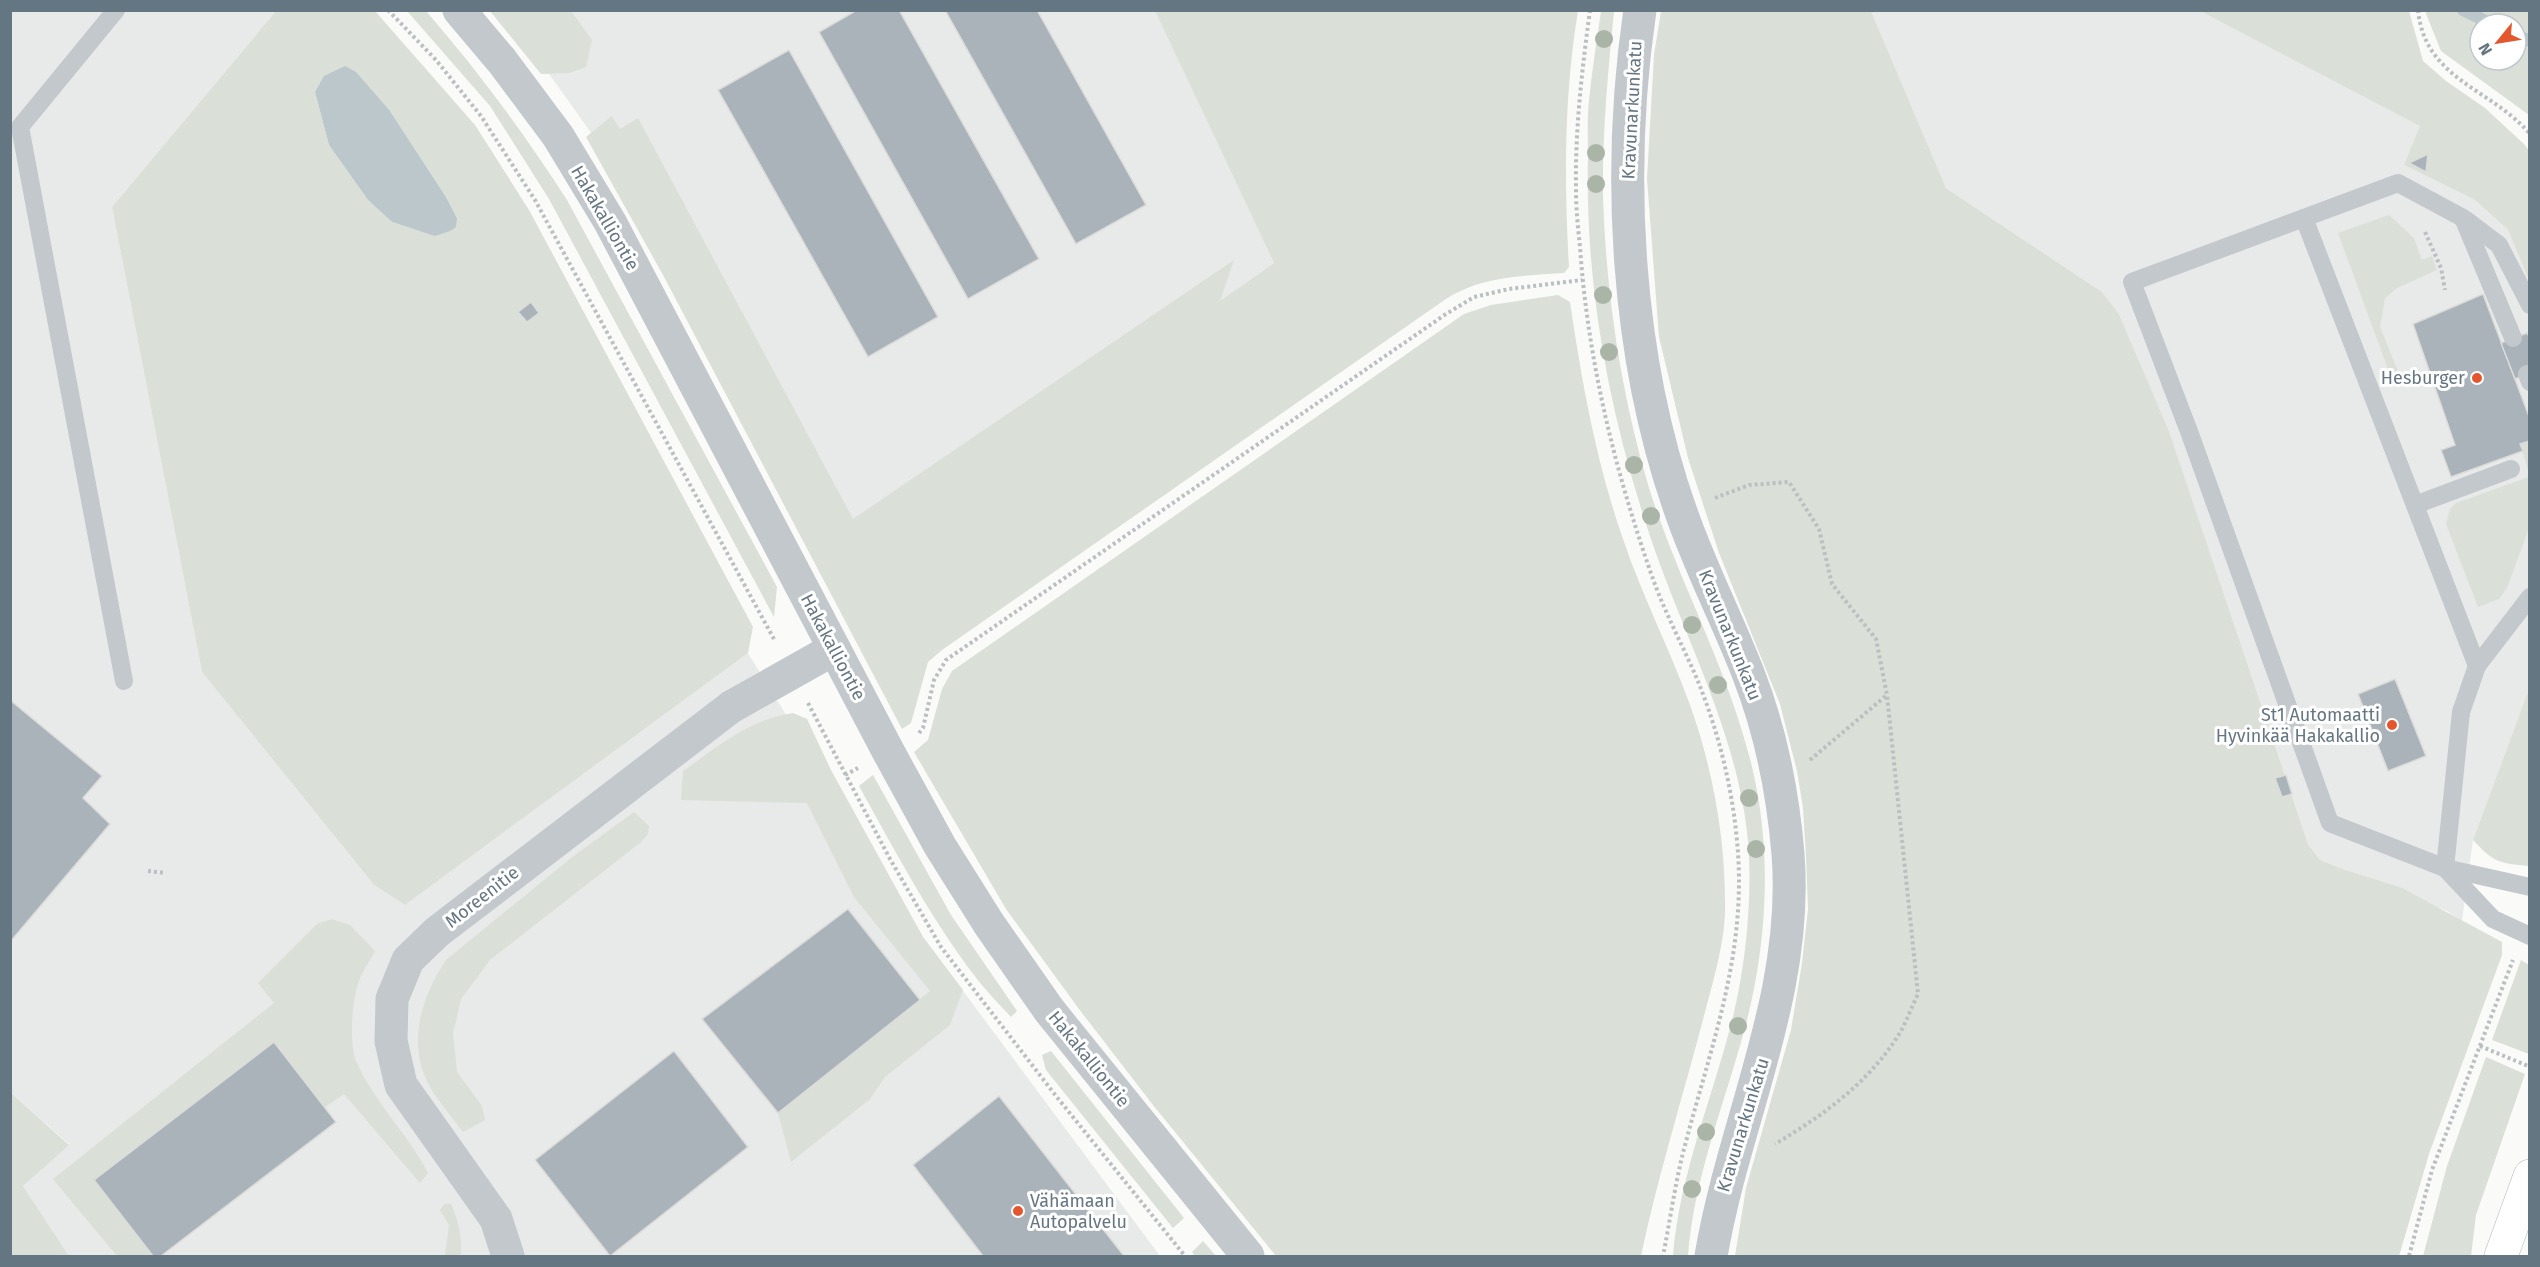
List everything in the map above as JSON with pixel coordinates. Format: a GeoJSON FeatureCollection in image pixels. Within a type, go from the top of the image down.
{"type":"FeatureCollection","features":[{"type":"Feature","properties":{"kind":"main road"},"geometry":{"type":"LineString","coordinates":[[2501,1257],[2529,1176]]}},
{"type":"Feature","properties":{"kind":"street","name":"Hakakalliontie"},"geometry":{"type":"LineString","coordinates":[[459,10],[502,61],[558,136],[610,222],[888,751],[940,846],[989,924],[1049,1010],[1248,1257]]}},
{"type":"Feature","properties":{"kind":"street","name":"Kravunarkunkatu"},"geometry":{"type":"LineString","coordinates":[[1640,10],[1632,67],[1627,158],[1630,246],[1637,318],[1648,382],[1661,447],[1681,512],[1748,673],[1766,726],[1788,855],[1788,910],[1783,974],[1770,1033],[1720,1203],[1711,1257]]}},
{"type":"Feature","properties":{"kind":"street","name":"Moreenitie"},"geometry":{"type":"LineString","coordinates":[[508,1257],[496,1219],[401,1085],[391,1041],[392,999],[408,960],[437,932],[731,707],[834,649]]}},
{"type":"Feature","properties":{"kind":"lane"},"geometry":{"type":"LineString","coordinates":[[116,10],[20,128],[124,681]]}},
{"type":"Feature","properties":{"kind":"lane"},"geometry":{"type":"LineString","coordinates":[[2529,305],[2499,245],[2463,218],[2398,183],[2132,282],[2190,434],[2330,824],[2445,868],[2529,887]]}},
{"type":"Feature","properties":{"kind":"lane"},"geometry":{"type":"LineString","coordinates":[[2463,218],[2513,338]]}},
{"type":"Feature","properties":{"kind":"lane"},"geometry":{"type":"LineString","coordinates":[[2304,219],[2477,666]]}},
{"type":"Feature","properties":{"kind":"lane"},"geometry":{"type":"LineString","coordinates":[[2415,505],[2511,469]]}},
{"type":"Feature","properties":{"kind":"lane"},"geometry":{"type":"LineString","coordinates":[[2526,935],[2493,919],[2445,868],[2461,712],[2477,666],[2529,597]]}},
{"type":"Feature","properties":{"kind":"path"},"geometry":{"type":"LineString","coordinates":[[1590,10],[1578,101],[1575,192],[1582,280],[1596,382],[1618,471],[1654,582],[1698,683],[1723,758],[1737,841],[1738,913],[1730,973],[1720,1026],[1683,1152],[1663,1257]]}},
{"type":"Feature","properties":{"kind":"path"},"geometry":{"type":"LineString","coordinates":[[2418,10],[2423,35],[2435,57],[2447,71],[2490,99],[2529,134]]}},
{"type":"Feature","properties":{"kind":"path"},"geometry":{"type":"LineString","coordinates":[[2398,183],[2436,254],[2442,268],[2445,290]]}},
{"type":"Feature","properties":{"kind":"path"},"geometry":{"type":"LineString","coordinates":[[845,775],[918,735],[923,728],[934,680],[946,660],[1446,314],[1474,297],[1509,289],[1582,280]]}},
{"type":"Feature","properties":{"kind":"path"},"geometry":{"type":"LineString","coordinates":[[1681,512],[1749,485],[1789,482],[1819,529],[1832,584],[1876,639],[1887,695],[1918,994],[1901,1031],[1872,1070],[1843,1099],[1804,1127],[1730,1169]]}},
{"type":"Feature","properties":{"kind":"path"},"geometry":{"type":"LineString","coordinates":[[1778,788],[1887,695]]}},
{"type":"Feature","properties":{"kind":"path"},"geometry":{"type":"LineString","coordinates":[[148,871],[166,873]]}},
{"type":"Feature","properties":{"kind":"path"},"geometry":{"type":"LineString","coordinates":[[2409,1257],[2432,1170],[2526,935]]}},
{"type":"Feature","properties":{"kind":"path"},"geometry":{"type":"LineString","coordinates":[[2480,1046],[2528,1066]]}},
{"type":"Feature","properties":{"kind":"shaded area"},"geometry":{"type":"Polygon","coordinates":[[[11,11],[276,11],[112,207],[202,672],[374,885],[405,905],[748,653],[923,937],[1160,1256],[69,1256],[23,1186],[69,1144],[11,1093],[11,11]]]}},
{"type":"Feature","properties":{"kind":"shaded area"},"geometry":{"type":"Polygon","coordinates":[[[276,11],[375,11],[475,125],[529,210],[753,627],[748,653],[405,905],[374,885],[202,672],[112,207],[276,11]],[[315,92],[329,145],[368,200],[392,222],[410,228],[457,218],[446,197],[390,111],[315,92]]]}},
{"type":"Feature","properties":{"kind":"shaded area"},"geometry":{"type":"Polygon","coordinates":[[[407,11],[426,11],[500,103],[567,200],[777,587],[774,617],[549,199],[490,106],[407,11]]]}},
{"type":"Feature","properties":{"kind":"shaded area"},"geometry":{"type":"Polygon","coordinates":[[[490,11],[571,11],[592,40],[586,67],[569,73],[541,74],[490,11]]]}},
{"type":"Feature","properties":{"kind":"shaded area"},"geometry":{"type":"Polygon","coordinates":[[[504,11],[1155,11],[1274,263],[826,582],[592,134],[504,11]]]}},
{"type":"Feature","properties":{"kind":"shaded area"},"geometry":{"type":"Polygon","coordinates":[[[1155,11],[1578,11],[1570,74],[1566,139],[1569,267],[1564,273],[1501,279],[1471,286],[1443,301],[942,650],[928,662],[911,723],[902,729],[663,275],[586,137],[612,116],[620,129],[638,118],[853,519],[1234,260],[1220,301],[1274,263],[1155,11]]]}},
{"type":"Feature","properties":{"kind":"shaded area"},"geometry":{"type":"Polygon","coordinates":[[[1601,11],[1614,11],[1604,127],[1603,197],[1611,307],[1623,380],[1630,417],[1649,488],[1741,726],[1760,809],[1765,862],[1764,915],[1753,995],[1704,1166],[1691,1226],[1688,1256],[1673,1256],[1676,1228],[1688,1171],[1735,1010],[1748,912],[1748,841],[1742,801],[1722,724],[1664,574],[1635,490],[1602,349],[1595,302],[1588,206],[1588,114],[1601,11]]]}},
{"type":"Feature","properties":{"kind":"shaded area"},"geometry":{"type":"Polygon","coordinates":[[[1661,11],[1871,11],[1946,188],[2102,292],[2119,314],[2169,431],[2308,844],[2320,860],[2402,888],[2502,942],[2502,955],[2429,1154],[2399,1256],[1735,1256],[1746,1188],[1791,1030],[1808,909],[1806,856],[1803,808],[1797,771],[1780,704],[1719,553],[1688,458],[1659,337],[1647,179],[1654,55],[1661,11]]]}},
{"type":"Feature","properties":{"kind":"shaded area"},"geometry":{"type":"Polygon","coordinates":[[[1871,11],[2200,11],[2421,126],[2404,165],[2475,200],[2508,230],[2530,280],[2529,689],[2473,840],[2462,921],[2447,911],[2320,860],[2308,844],[2169,431],[2119,314],[2102,292],[1946,188],[1871,11]]]}},
{"type":"Feature","properties":{"kind":"shaded area"},"geometry":{"type":"Polygon","coordinates":[[[2200,11],[2409,11],[2423,61],[2446,81],[2485,108],[2529,151],[2529,280],[2508,230],[2475,200],[2404,165],[2420,126],[2200,11]]]}},
{"type":"Feature","properties":{"kind":"shaded area"},"geometry":{"type":"Polygon","coordinates":[[[2425,11],[2529,11],[2529,115],[2470,72],[2528,72],[2528,12],[2468,12],[2468,71],[2441,51],[2425,11]]]}},
{"type":"Feature","properties":{"kind":"shaded area"},"geometry":{"type":"Polygon","coordinates":[[[345,66],[356,72],[390,111],[446,197],[457,218],[456,227],[450,231],[435,236],[392,222],[368,200],[329,145],[315,92],[324,76],[345,66]]]}},
{"type":"Feature","properties":{"kind":"shaded area"},"geometry":{"type":"Polygon","coordinates":[[[2389,215],[2414,238],[2422,260],[2432,256],[2437,270],[2397,288],[2385,298],[2380,327],[2399,374],[2391,377],[2338,233],[2389,215]]]}},
{"type":"Feature","properties":{"kind":"shaded area"},"geometry":{"type":"Polygon","coordinates":[[[1558,295],[1570,302],[1591,422],[1613,510],[1698,729],[1717,806],[1723,858],[1725,910],[1719,954],[1661,1171],[1641,1256],[1276,1256],[1153,1105],[1006,909],[914,752],[928,740],[942,689],[952,671],[1464,314],[1491,305],[1558,295]]]}},
{"type":"Feature","properties":{"kind":"shaded area"},"geometry":{"type":"Polygon","coordinates":[[[2529,441],[2529,473],[2520,444],[2529,441]]]}},
{"type":"Feature","properties":{"kind":"shaded area"},"geometry":{"type":"Polygon","coordinates":[[[2529,477],[2529,528],[2507,588],[2499,599],[2478,607],[2446,524],[2450,509],[2456,503],[2529,477]]]}},
{"type":"Feature","properties":{"kind":"shaded area"},"geometry":{"type":"Polygon","coordinates":[[[2529,689],[2529,866],[2498,861],[2473,840],[2529,689]]]}},
{"type":"Feature","properties":{"kind":"shaded area"},"geometry":{"type":"Polygon","coordinates":[[[793,713],[807,719],[831,770],[923,937],[963,990],[950,1025],[885,1077],[870,1099],[791,1162],[778,1113],[930,991],[854,897],[807,803],[681,800],[683,771],[748,728],[777,716],[793,713]]]}},
{"type":"Feature","properties":{"kind":"shaded area"},"geometry":{"type":"Polygon","coordinates":[[[873,775],[951,915],[1017,1011],[1011,1017],[981,984],[960,956],[900,860],[859,786],[873,775]]]}},
{"type":"Feature","properties":{"kind":"shaded area"},"geometry":{"type":"Polygon","coordinates":[[[634,812],[649,826],[648,834],[641,842],[490,960],[461,999],[453,1034],[457,1072],[482,1106],[485,1120],[463,1132],[432,1089],[424,1074],[420,1059],[418,1044],[421,1015],[431,986],[446,960],[571,858],[634,812]]]}},
{"type":"Feature","properties":{"kind":"shaded area"},"geometry":{"type":"Polygon","coordinates":[[[332,919],[350,925],[375,951],[361,976],[356,992],[352,1023],[354,1054],[363,1076],[428,1173],[420,1183],[344,1094],[324,1108],[274,1042],[94,1180],[153,1256],[117,1256],[53,1179],[274,1003],[258,983],[317,924],[332,919]]]}},
{"type":"Feature","properties":{"kind":"shaded area"},"geometry":{"type":"Polygon","coordinates":[[[2521,960],[2529,965],[2529,1054],[2492,1040],[2521,960]]]}},
{"type":"Feature","properties":{"kind":"shaded area"},"geometry":{"type":"Polygon","coordinates":[[[1051,1051],[1184,1218],[1173,1228],[1046,1070],[1042,1055],[1051,1051]]]}},
{"type":"Feature","properties":{"kind":"shaded area"},"geometry":{"type":"Polygon","coordinates":[[[2486,1057],[2525,1074],[2476,1215],[2471,1256],[2423,1256],[2447,1166],[2486,1057]]]}},
{"type":"Feature","properties":{"kind":"shaded area"},"geometry":{"type":"Polygon","coordinates":[[[11,1093],[69,1145],[23,1186],[69,1256],[11,1256],[11,1093]]]}},
{"type":"Feature","properties":{"kind":"shaded area"},"geometry":{"type":"Polygon","coordinates":[[[444,1204],[451,1204],[456,1217],[461,1256],[445,1256],[449,1225],[440,1210],[444,1204]]]}},
{"type":"Feature","properties":{"kind":"shaded area"},"geometry":{"type":"Polygon","coordinates":[[[1203,1241],[1216,1256],[1195,1256],[1192,1252],[1203,1241]]]}},
{"type":"Feature","properties":{"kind":"building"},"geometry":{"type":"Polygon","coordinates":[[[857,10],[899,10],[1039,259],[968,299],[819,32],[857,10]]]}},
{"type":"Feature","properties":{"kind":"building"},"geometry":{"type":"Polygon","coordinates":[[[945,10],[1037,10],[1146,205],[1076,244],[945,10]]]}},
{"type":"Feature","properties":{"kind":"building"},"geometry":{"type":"Polygon","coordinates":[[[789,50],[938,317],[868,357],[718,90],[789,50]]]}},
{"type":"Feature","properties":{"kind":"building"},"geometry":{"type":"Polygon","coordinates":[[[2428,154],[2426,172],[2409,163],[2428,154]]]}},
{"type":"Feature","properties":{"kind":"building"},"geometry":{"type":"Polygon","coordinates":[[[2483,294],[2530,419],[2530,441],[2520,444],[2523,451],[2451,477],[2441,450],[2455,445],[2413,324],[2483,294]]]}},
{"type":"Feature","properties":{"kind":"building"},"geometry":{"type":"Polygon","coordinates":[[[531,302],[539,313],[527,322],[518,312],[531,302]]]}},
{"type":"Feature","properties":{"kind":"building"},"geometry":{"type":"Polygon","coordinates":[[[2527,333],[2530,338],[2530,373],[2515,379],[2501,343],[2527,333]]]}},
{"type":"Feature","properties":{"kind":"building","name":"St1 Automaatti Hyvinkää Hakakallio"},"geometry":{"type":"Polygon","coordinates":[[[2395,679],[2426,756],[2388,771],[2358,694],[2395,679]]]}},
{"type":"Feature","properties":{"kind":"building"},"geometry":{"type":"Polygon","coordinates":[[[10,700],[102,776],[83,798],[110,824],[10,942],[10,700]]]}},
{"type":"Feature","properties":{"kind":"building"},"geometry":{"type":"Polygon","coordinates":[[[2286,775],[2292,794],[2282,797],[2275,778],[2286,775]]]}},
{"type":"Feature","properties":{"kind":"building"},"geometry":{"type":"Polygon","coordinates":[[[848,909],[920,1000],[778,1113],[702,1019],[848,909]]]}},
{"type":"Feature","properties":{"kind":"building"},"geometry":{"type":"Polygon","coordinates":[[[274,1042],[336,1122],[161,1256],[153,1256],[94,1180],[274,1042]]]}},
{"type":"Feature","properties":{"kind":"building"},"geometry":{"type":"Polygon","coordinates":[[[674,1051],[748,1147],[610,1256],[535,1160],[674,1051]]]}},
{"type":"Feature","properties":{"kind":"building","name":"Vähämaan Autopalvelu"},"geometry":{"type":"Polygon","coordinates":[[[999,1096],[1124,1256],[983,1256],[913,1165],[999,1096]]]}},
{"type":"Feature","properties":{"kind":"waterway"},"geometry":{"type":"LineString","coordinates":[[2463,10],[2468,12]]}},
{"type":"Feature","properties":{"kind":"place","name":"Hesburger"},"geometry":{"type":"Point","coordinates":[2477,378]}},
{"type":"Feature","properties":{"kind":"place","name":"St1 Automaatti Hyvinkää Hakakallio"},"geometry":{"type":"Point","coordinates":[2392,725]}},
{"type":"Feature","properties":{"kind":"place","name":"Vähämaan Autopalvelu"},"geometry":{"type":"Point","coordinates":[1018,1211]}}]}
